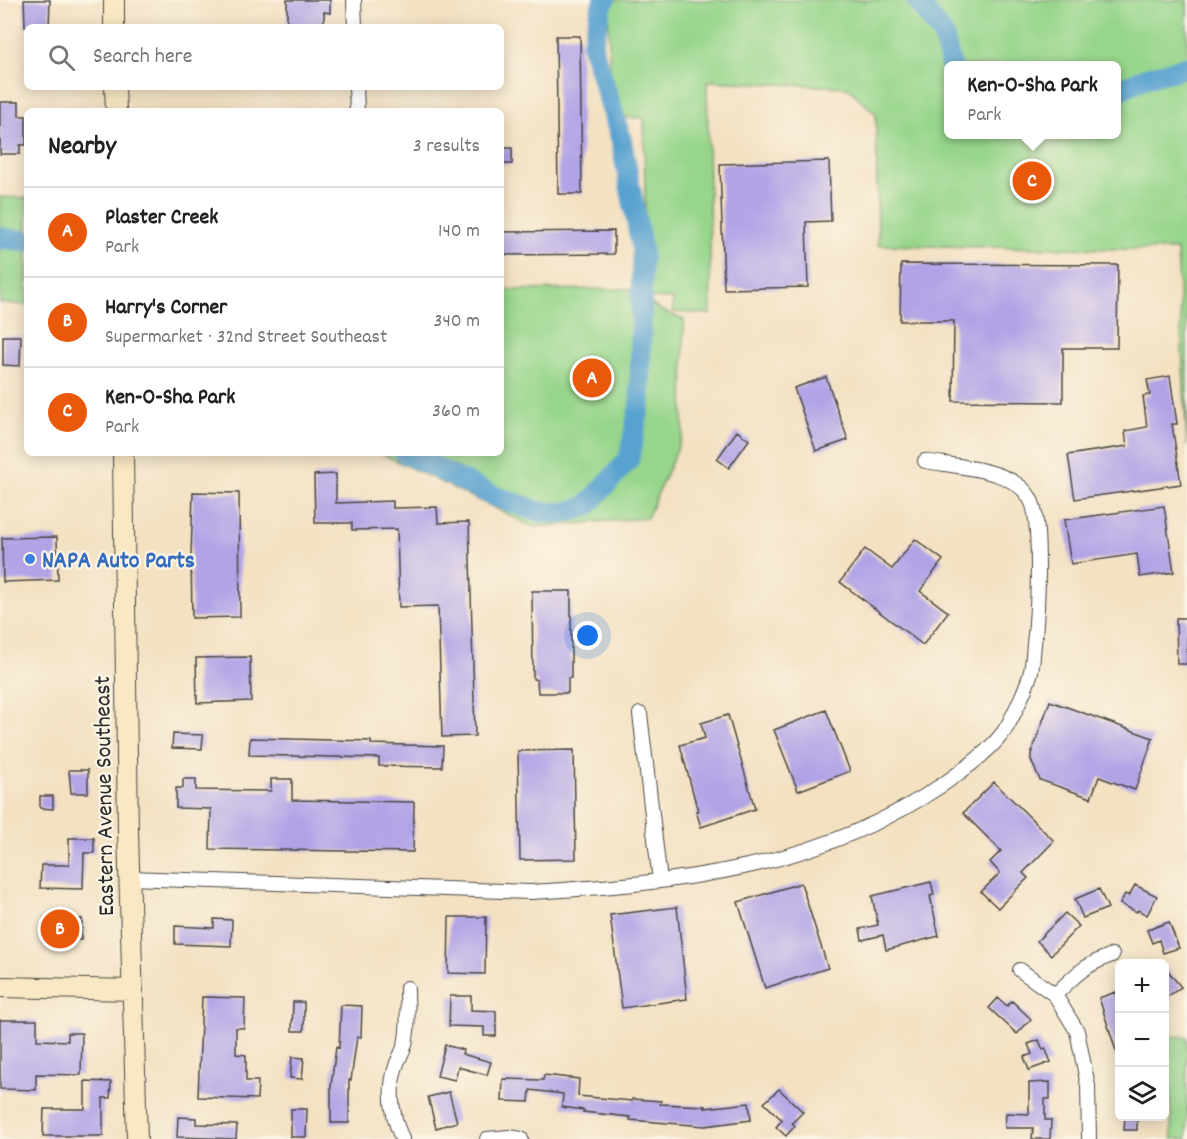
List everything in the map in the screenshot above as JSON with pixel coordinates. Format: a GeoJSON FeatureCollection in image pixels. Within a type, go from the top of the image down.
{"type":"FeatureCollection","features":[{"type":"Feature","properties":{"kind":"main road"},"geometry":{"type":"LineString","coordinates":[[114,0],[114,24]]}},
{"type":"Feature","properties":{"kind":"main road"},"geometry":{"type":"LineString","coordinates":[[115,90],[116,108]]}},
{"type":"Feature","properties":{"kind":"main road","name":"Eastern Avenue Southeast"},"geometry":{"type":"LineString","coordinates":[[123,456],[129,878],[137,1139]]}},
{"type":"Feature","properties":{"kind":"main road"},"geometry":{"type":"LineString","coordinates":[[0,987],[133,990]]}},
{"type":"Feature","properties":{"kind":"street"},"geometry":{"type":"LineString","coordinates":[[354,0],[354,24]]}},
{"type":"Feature","properties":{"kind":"street"},"geometry":{"type":"LineString","coordinates":[[356,90],[357,108]]}},
{"type":"Feature","properties":{"kind":"street"},"geometry":{"type":"LineString","coordinates":[[129,878],[531,892],[660,881],[737,870],[780,860],[836,841],[916,802],[974,762],[1007,727],[1031,672],[1038,600],[1038,548],[1033,504],[1019,484],[997,474],[925,461]]}},
{"type":"Feature","properties":{"kind":"street"},"geometry":{"type":"LineString","coordinates":[[639,714],[660,881]]}},
{"type":"Feature","properties":{"kind":"street"},"geometry":{"type":"LineString","coordinates":[[1055,995],[1080,970],[1095,961],[1113,955]]}},
{"type":"Feature","properties":{"kind":"street"},"geometry":{"type":"LineString","coordinates":[[1020,970],[1055,995],[1077,1031],[1088,1086],[1089,1139]]}},
{"type":"Feature","properties":{"kind":"street"},"geometry":{"type":"LineString","coordinates":[[402,1139],[392,1106],[392,1085],[406,1040],[408,988]]}},
{"type":"Feature","properties":{"kind":"street"},"geometry":{"type":"LineString","coordinates":[[487,1139],[509,1137],[522,1139]]}},
{"type":"Feature","properties":{"kind":"green space"},"geometry":{"type":"Polygon","coordinates":[[[608,0],[1187,0],[1187,445],[1177,250],[878,245],[876,114],[847,87],[707,81],[711,314],[673,312],[673,299],[646,298],[644,118],[611,117],[608,0]]]}},
{"type":"Feature","properties":{"kind":"green space"},"geometry":{"type":"Polygon","coordinates":[[[0,197],[24,198],[24,305],[0,303],[0,197]]]}},
{"type":"Feature","properties":{"kind":"green space"},"geometry":{"type":"Polygon","coordinates":[[[629,289],[660,310],[684,320],[683,435],[647,518],[534,527],[386,456],[504,456],[504,290],[629,289]]]}},
{"type":"Feature","properties":{"kind":"green space"},"geometry":{"type":"Polygon","coordinates":[[[1169,1036],[1187,1037],[1187,1139],[1172,1139],[1169,1036]]]}},
{"type":"Feature","properties":{"kind":"building"},"geometry":{"type":"Polygon","coordinates":[[[24,0],[50,0],[49,24],[25,24],[24,0]]]}},
{"type":"Feature","properties":{"kind":"building"},"geometry":{"type":"Polygon","coordinates":[[[287,0],[330,0],[330,13],[324,12],[324,24],[287,24],[287,0]]]}},
{"type":"Feature","properties":{"kind":"building"},"geometry":{"type":"Polygon","coordinates":[[[556,36],[580,36],[582,194],[558,194],[556,36]]]}},
{"type":"Feature","properties":{"kind":"building"},"geometry":{"type":"Polygon","coordinates":[[[0,102],[19,102],[19,116],[24,116],[24,145],[20,145],[20,154],[0,154],[0,102]]]}},
{"type":"Feature","properties":{"kind":"building"},"geometry":{"type":"Polygon","coordinates":[[[504,148],[512,148],[512,164],[504,164],[504,148]]]}},
{"type":"Feature","properties":{"kind":"building"},"geometry":{"type":"Polygon","coordinates":[[[829,161],[831,221],[806,222],[808,287],[724,289],[720,164],[829,161]]]}},
{"type":"Feature","properties":{"kind":"building"},"geometry":{"type":"Polygon","coordinates":[[[614,231],[614,254],[504,255],[504,232],[614,231]]]}},
{"type":"Feature","properties":{"kind":"building"},"geometry":{"type":"Polygon","coordinates":[[[901,264],[1118,265],[1117,348],[1063,348],[1063,402],[953,401],[954,321],[900,321],[901,264]]]}},
{"type":"Feature","properties":{"kind":"building"},"geometry":{"type":"Polygon","coordinates":[[[3,336],[21,336],[20,366],[3,365],[3,336]]]}},
{"type":"Feature","properties":{"kind":"building"},"geometry":{"type":"Polygon","coordinates":[[[1170,376],[1177,424],[1172,424],[1181,484],[1075,499],[1068,455],[1127,446],[1125,431],[1147,427],[1143,396],[1150,395],[1147,380],[1170,376]]]}},
{"type":"Feature","properties":{"kind":"building"},"geometry":{"type":"Polygon","coordinates":[[[826,377],[848,440],[816,451],[794,388],[826,377]]]}},
{"type":"Feature","properties":{"kind":"building"},"geometry":{"type":"Polygon","coordinates":[[[737,431],[749,440],[729,468],[717,459],[737,431]]]}},
{"type":"Feature","properties":{"kind":"building"},"geometry":{"type":"Polygon","coordinates":[[[336,474],[336,503],[393,501],[393,508],[437,507],[438,523],[469,522],[475,736],[442,737],[438,606],[399,607],[397,529],[352,530],[352,523],[315,523],[314,475],[336,474]]]}},
{"type":"Feature","properties":{"kind":"building"},"geometry":{"type":"Polygon","coordinates":[[[193,492],[239,493],[240,617],[192,618],[193,492]]]}},
{"type":"Feature","properties":{"kind":"building"},"geometry":{"type":"Polygon","coordinates":[[[1164,506],[1174,572],[1140,577],[1137,554],[1071,564],[1064,520],[1164,506]]]}},
{"type":"Feature","properties":{"kind":"building","name":"NAPA Auto Parts"},"geometry":{"type":"Polygon","coordinates":[[[57,537],[58,580],[3,582],[2,538],[57,537]]]}},
{"type":"Feature","properties":{"kind":"building"},"geometry":{"type":"Polygon","coordinates":[[[915,539],[943,560],[920,591],[948,612],[923,645],[840,582],[865,549],[892,569],[915,539]]]}},
{"type":"Feature","properties":{"kind":"building"},"geometry":{"type":"Polygon","coordinates":[[[532,591],[571,591],[571,678],[568,678],[568,693],[538,693],[537,680],[533,679],[532,591]]]}},
{"type":"Feature","properties":{"kind":"building"},"geometry":{"type":"Polygon","coordinates":[[[1176,618],[1187,618],[1187,664],[1177,664],[1176,618]]]}},
{"type":"Feature","properties":{"kind":"building"},"geometry":{"type":"Polygon","coordinates":[[[250,657],[251,701],[197,703],[196,658],[250,657]]]}},
{"type":"Feature","properties":{"kind":"building"},"geometry":{"type":"Polygon","coordinates":[[[1050,701],[1153,738],[1135,790],[1099,777],[1091,798],[1040,780],[1031,760],[1031,754],[1050,701]]]}},
{"type":"Feature","properties":{"kind":"building"},"geometry":{"type":"Polygon","coordinates":[[[826,710],[850,771],[798,791],[774,730],[826,710]]]}},
{"type":"Feature","properties":{"kind":"building"},"geometry":{"type":"Polygon","coordinates":[[[728,715],[755,809],[701,827],[680,745],[705,738],[701,723],[728,715]]]}},
{"type":"Feature","properties":{"kind":"building"},"geometry":{"type":"Polygon","coordinates":[[[173,734],[203,735],[202,749],[172,748],[173,734]]]}},
{"type":"Feature","properties":{"kind":"building"},"geometry":{"type":"Polygon","coordinates":[[[250,738],[371,741],[371,744],[443,746],[442,767],[379,766],[379,758],[249,755],[250,738]]]}},
{"type":"Feature","properties":{"kind":"building"},"geometry":{"type":"Polygon","coordinates":[[[574,750],[576,859],[520,860],[518,751],[574,750]]]}},
{"type":"Feature","properties":{"kind":"building"},"geometry":{"type":"Polygon","coordinates":[[[69,770],[88,770],[88,793],[71,793],[69,770]]]}},
{"type":"Feature","properties":{"kind":"building"},"geometry":{"type":"Polygon","coordinates":[[[183,779],[196,779],[196,790],[271,791],[271,779],[292,779],[292,800],[414,802],[413,852],[210,849],[211,809],[176,808],[176,788],[183,788],[183,779]]]}},
{"type":"Feature","properties":{"kind":"building"},"geometry":{"type":"Polygon","coordinates":[[[994,782],[1054,841],[1023,873],[1028,878],[998,908],[981,892],[1000,873],[990,862],[1001,851],[963,813],[994,782]]]}},
{"type":"Feature","properties":{"kind":"building"},"geometry":{"type":"Polygon","coordinates":[[[40,796],[53,796],[53,809],[40,808],[40,796]]]}},
{"type":"Feature","properties":{"kind":"building"},"geometry":{"type":"Polygon","coordinates":[[[69,838],[94,838],[94,853],[84,853],[83,889],[40,888],[41,865],[69,865],[69,838]]]}},
{"type":"Feature","properties":{"kind":"building"},"geometry":{"type":"Polygon","coordinates":[[[931,882],[934,895],[930,896],[939,936],[886,950],[883,935],[862,940],[860,929],[878,925],[872,896],[931,882]]]}},
{"type":"Feature","properties":{"kind":"building"},"geometry":{"type":"Polygon","coordinates":[[[801,883],[828,968],[765,988],[738,902],[801,883]]]}},
{"type":"Feature","properties":{"kind":"building"},"geometry":{"type":"Polygon","coordinates":[[[1135,885],[1157,896],[1147,915],[1120,904],[1125,894],[1129,896],[1135,885]]]}},
{"type":"Feature","properties":{"kind":"building"},"geometry":{"type":"Polygon","coordinates":[[[1099,889],[1108,908],[1083,918],[1075,899],[1099,889]]]}},
{"type":"Feature","properties":{"kind":"building"},"geometry":{"type":"Polygon","coordinates":[[[677,907],[687,999],[622,1008],[610,915],[677,907]]]}},
{"type":"Feature","properties":{"kind":"building"},"geometry":{"type":"Polygon","coordinates":[[[1065,913],[1079,926],[1051,955],[1037,941],[1065,913]]]}},
{"type":"Feature","properties":{"kind":"building"},"geometry":{"type":"Polygon","coordinates":[[[449,917],[486,917],[485,974],[448,973],[449,917]]]}},
{"type":"Feature","properties":{"kind":"building"},"geometry":{"type":"Polygon","coordinates":[[[44,918],[82,919],[81,940],[43,939],[44,918]]]}},
{"type":"Feature","properties":{"kind":"building"},"geometry":{"type":"Polygon","coordinates":[[[214,919],[232,920],[231,946],[175,944],[175,926],[214,928],[214,919]]]}},
{"type":"Feature","properties":{"kind":"building"},"geometry":{"type":"Polygon","coordinates":[[[1169,922],[1179,948],[1163,953],[1159,940],[1152,943],[1147,930],[1169,922]]]}},
{"type":"Feature","properties":{"kind":"building"},"geometry":{"type":"Polygon","coordinates":[[[1169,972],[1181,987],[1169,995],[1169,972]]]}},
{"type":"Feature","properties":{"kind":"building"},"geometry":{"type":"Polygon","coordinates":[[[1115,992],[1115,1048],[1099,998],[1115,992]]]}},
{"type":"Feature","properties":{"kind":"building"},"geometry":{"type":"Polygon","coordinates":[[[450,996],[471,996],[471,1010],[496,1011],[496,1036],[484,1036],[484,1027],[449,1026],[450,996]]]}},
{"type":"Feature","properties":{"kind":"building"},"geometry":{"type":"Polygon","coordinates":[[[202,997],[245,998],[244,1028],[236,1028],[236,1054],[246,1055],[246,1081],[258,1081],[257,1099],[198,1097],[202,997]]]}},
{"type":"Feature","properties":{"kind":"building"},"geometry":{"type":"Polygon","coordinates":[[[998,998],[1007,1006],[1012,1001],[1031,1019],[1017,1034],[989,1008],[998,998]]]}},
{"type":"Feature","properties":{"kind":"building"},"geometry":{"type":"Polygon","coordinates":[[[293,1002],[304,1002],[304,1031],[292,1031],[293,1002]]]}},
{"type":"Feature","properties":{"kind":"building"},"geometry":{"type":"Polygon","coordinates":[[[341,1005],[362,1006],[361,1037],[357,1037],[351,1080],[349,1080],[349,1123],[331,1123],[331,1086],[336,1047],[339,1048],[341,1005]]]}},
{"type":"Feature","properties":{"kind":"building"},"geometry":{"type":"Polygon","coordinates":[[[0,1020],[37,1020],[37,1040],[68,1041],[68,1033],[82,1033],[81,1075],[36,1074],[36,1090],[0,1089],[0,1020]]]}},
{"type":"Feature","properties":{"kind":"building"},"geometry":{"type":"Polygon","coordinates":[[[1039,1040],[1051,1062],[1029,1070],[1024,1057],[1032,1054],[1028,1044],[1039,1040]]]}},
{"type":"Feature","properties":{"kind":"building"},"geometry":{"type":"Polygon","coordinates":[[[445,1045],[463,1050],[462,1054],[491,1062],[487,1075],[458,1067],[455,1080],[437,1076],[445,1045]]]}},
{"type":"Feature","properties":{"kind":"building"},"geometry":{"type":"Polygon","coordinates":[[[292,1057],[304,1058],[302,1079],[290,1078],[292,1057]]]}},
{"type":"Feature","properties":{"kind":"building"},"geometry":{"type":"Polygon","coordinates":[[[544,1075],[579,1079],[578,1096],[661,1101],[660,1104],[706,1106],[705,1108],[749,1103],[751,1120],[705,1126],[630,1120],[630,1117],[583,1112],[584,1110],[562,1107],[563,1094],[530,1090],[529,1102],[502,1101],[503,1079],[543,1080],[544,1075]]]}},
{"type":"Feature","properties":{"kind":"building"},"geometry":{"type":"Polygon","coordinates":[[[85,1081],[111,1082],[110,1098],[103,1098],[103,1136],[43,1136],[44,1109],[85,1109],[85,1081]]]}},
{"type":"Feature","properties":{"kind":"building"},"geometry":{"type":"Polygon","coordinates":[[[1050,1082],[1050,1099],[1045,1099],[1045,1120],[1051,1120],[1050,1139],[1032,1139],[1033,1128],[1005,1128],[1006,1113],[1029,1114],[1029,1083],[1050,1082]]]}},
{"type":"Feature","properties":{"kind":"building"},"geometry":{"type":"Polygon","coordinates":[[[779,1089],[803,1112],[792,1123],[795,1126],[786,1136],[776,1127],[782,1120],[764,1103],[779,1089]]]}},
{"type":"Feature","properties":{"kind":"building"},"geometry":{"type":"Polygon","coordinates":[[[449,1092],[457,1122],[436,1128],[428,1097],[449,1092]]]}},
{"type":"Feature","properties":{"kind":"building"},"geometry":{"type":"Polygon","coordinates":[[[291,1109],[307,1109],[306,1137],[291,1137],[291,1109]]]}},
{"type":"Feature","properties":{"kind":"building"},"geometry":{"type":"Polygon","coordinates":[[[178,1117],[196,1118],[196,1124],[237,1125],[236,1139],[177,1137],[178,1117]]]}},
{"type":"Feature","properties":{"kind":"building"},"geometry":{"type":"Polygon","coordinates":[[[1125,1121],[1137,1121],[1137,1130],[1124,1130],[1125,1121]]]}},
{"type":"Feature","properties":{"kind":"waterway"},"geometry":{"type":"LineString","coordinates":[[411,456],[494,496],[540,512],[564,513],[587,506],[629,459],[640,403],[642,250],[621,139],[592,45],[605,0]]}},
{"type":"Feature","properties":{"kind":"waterway"},"geometry":{"type":"LineString","coordinates":[[916,0],[943,34],[950,61]]}},
{"type":"Feature","properties":{"kind":"waterway"},"geometry":{"type":"LineString","coordinates":[[1121,89],[1145,78],[1187,67]]}},
{"type":"Feature","properties":{"kind":"waterway"},"geometry":{"type":"LineString","coordinates":[[0,238],[24,241]]}},
{"type":"Feature","properties":{"kind":"place","name":"Ken-O-Sha Park"},"geometry":{"type":"Point","coordinates":[1032,181]}},
{"type":"Feature","properties":{"kind":"place","name":"Plaster Creek"},"geometry":{"type":"Point","coordinates":[592,378]}},
{"type":"Feature","properties":{"kind":"place","name":"NAPA Auto Parts"},"geometry":{"type":"Point","coordinates":[30,559]}},
{"type":"Feature","properties":{"kind":"place","name":"Harry's Corner"},"geometry":{"type":"Point","coordinates":[60,929]}}]}
